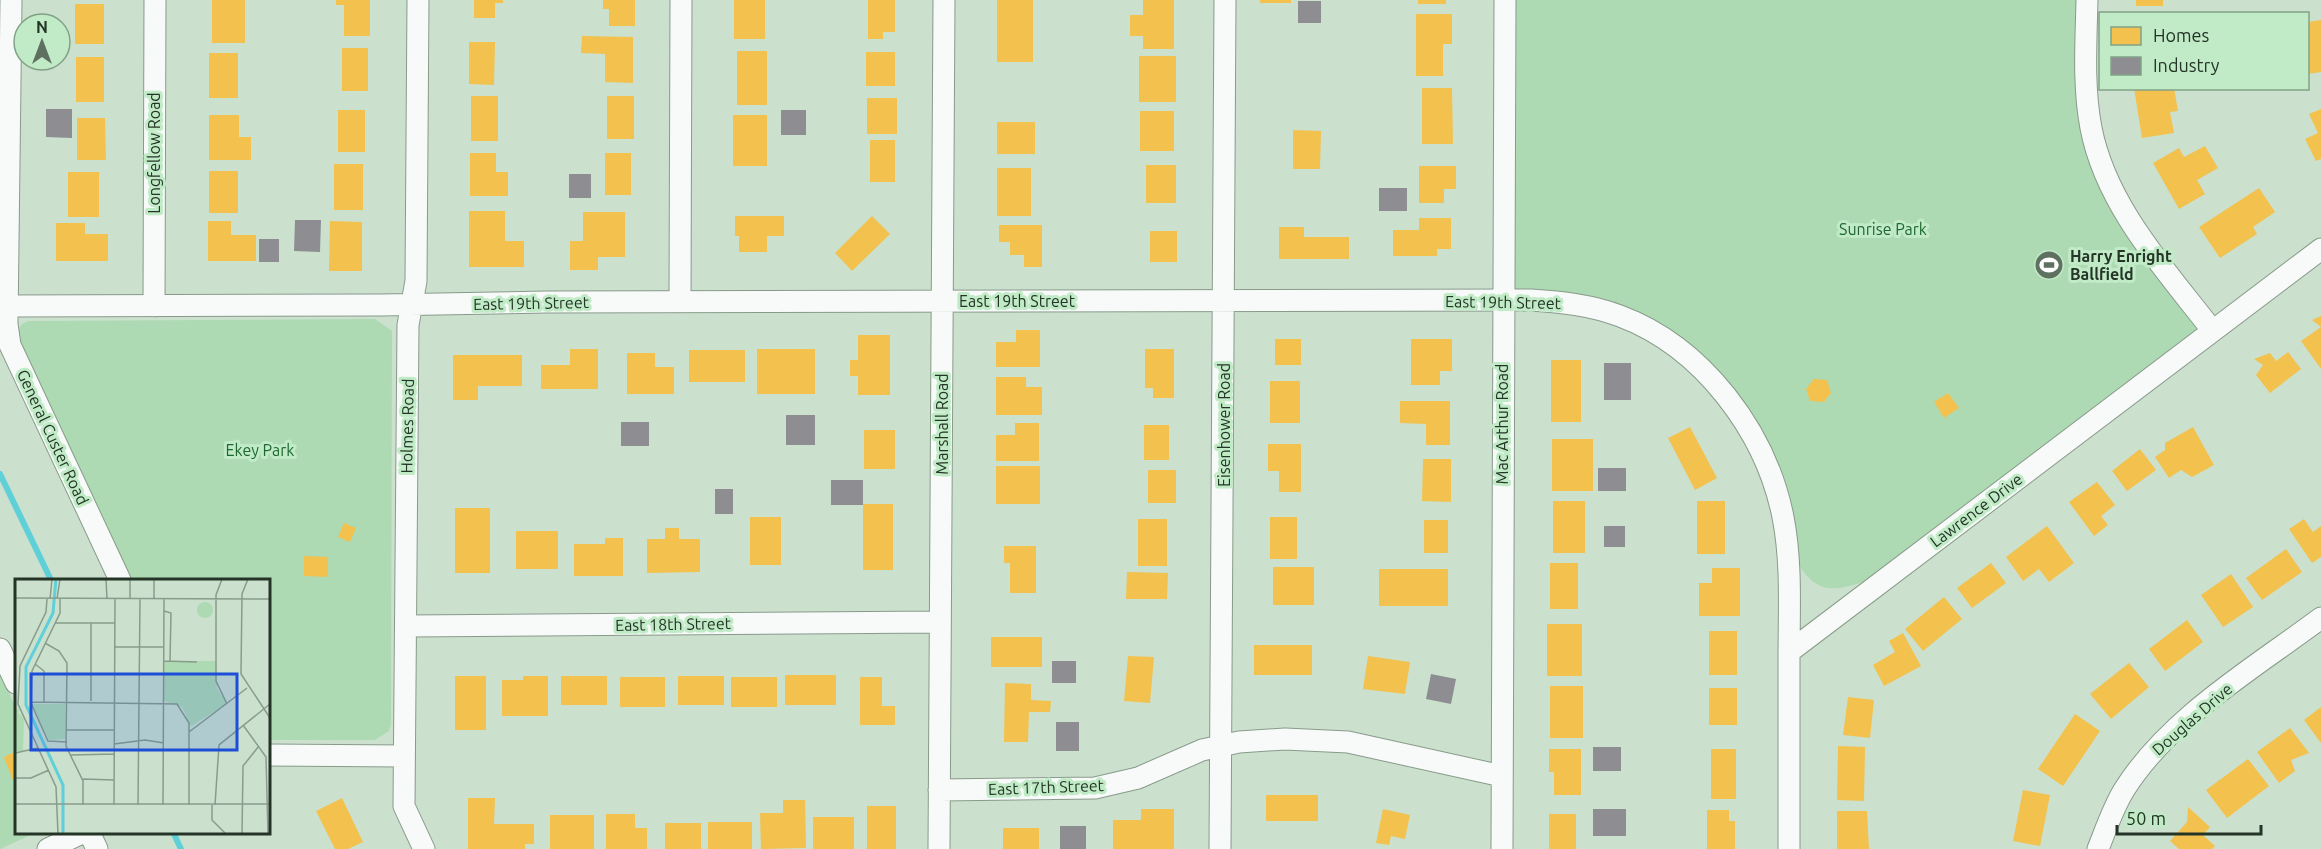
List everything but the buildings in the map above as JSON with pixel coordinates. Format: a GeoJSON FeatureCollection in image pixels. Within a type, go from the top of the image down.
{"type":"FeatureCollection","features":[{"type":"Feature","properties":{"kind":"street","name":"General Custer Road"},"geometry":{"type":"LineString","coordinates":[[11,0],[7,306],[10,345],[120,579]]}},
{"type":"Feature","properties":{"kind":"street","name":"Longfellow Road"},"geometry":{"type":"LineString","coordinates":[[154,306],[155,0]]}},
{"type":"Feature","properties":{"kind":"street","name":"Holmes Road"},"geometry":{"type":"LineString","coordinates":[[418,0],[416,281],[408,325],[404,806],[424,849]]}},
{"type":"Feature","properties":{"kind":"street"},"geometry":{"type":"LineString","coordinates":[[681,0],[681,301]]}},
{"type":"Feature","properties":{"kind":"street","name":"Marshall Road"},"geometry":{"type":"LineString","coordinates":[[939,849],[944,0]]}},
{"type":"Feature","properties":{"kind":"street","name":"Eisenhower Road"},"geometry":{"type":"LineString","coordinates":[[1220,849],[1225,0]]}},
{"type":"Feature","properties":{"kind":"street","name":"Mac Arthur Road"},"geometry":{"type":"LineString","coordinates":[[1502,849],[1502,300],[1505,0]]}},
{"type":"Feature","properties":{"kind":"street"},"geometry":{"type":"LineString","coordinates":[[2087,0],[2088,108],[2103,169],[2114,194],[2143,238],[2212,330]]}},
{"type":"Feature","properties":{"kind":"street","name":"Lawrence Drive"},"geometry":{"type":"LineString","coordinates":[[1789,652],[2321,249]]}},
{"type":"Feature","properties":{"kind":"street","name":"East 19th Street"},"geometry":{"type":"LineString","coordinates":[[7,306],[681,301],[1502,300],[1563,302],[1621,316],[1650,330],[1679,350],[1703,370],[1731,402],[1753,436],[1770,474],[1782,513],[1789,566],[1789,652]]}},
{"type":"Feature","properties":{"kind":"street","name":"Douglas Drive"},"geometry":{"type":"LineString","coordinates":[[2098,849],[2124,790],[2161,742],[2210,701],[2321,618]]}},
{"type":"Feature","properties":{"kind":"street","name":"East 18th Street"},"geometry":{"type":"LineString","coordinates":[[406,626],[940,622]]}},
{"type":"Feature","properties":{"kind":"street"},"geometry":{"type":"LineString","coordinates":[[0,649],[15,681]]}},
{"type":"Feature","properties":{"kind":"street"},"geometry":{"type":"LineString","coordinates":[[1789,652],[1789,849]]}},
{"type":"Feature","properties":{"kind":"street","name":"East 17th Street"},"geometry":{"type":"LineString","coordinates":[[939,790],[1095,788],[1138,778],[1202,750],[1221,745],[1285,740],[1348,742],[1502,776]]}},
{"type":"Feature","properties":{"kind":"street"},"geometry":{"type":"LineString","coordinates":[[270,754],[404,756]]}},
{"type":"Feature","properties":{"kind":"street"},"geometry":{"type":"LineString","coordinates":[[48,849],[80,834]]}},
{"type":"Feature","properties":{"kind":"street"},"geometry":{"type":"LineString","coordinates":[[89,834],[97,849]]}},
{"type":"Feature","properties":{"kind":"green space","name":"Sunrise Park"},"geometry":{"type":"Polygon","coordinates":[[[1505,0],[2087,0],[2096,148],[2212,330],[1870,580],[1838,588],[1821,586],[1813,582],[1798,564],[1753,437],[1650,330],[1502,300],[1505,0]]]}},
{"type":"Feature","properties":{"kind":"green space","name":"Ekey Park"},"geometry":{"type":"Polygon","coordinates":[[[375,319],[392,331],[391,724],[389,731],[375,740],[270,740],[270,579],[129,579],[16,333],[22,324],[28,321],[375,319]]]}},
{"type":"Feature","properties":{"kind":"green space"},"geometry":{"type":"Polygon","coordinates":[[[0,673],[15,706],[15,834],[33,834],[0,849],[0,673]]]}},
{"type":"Feature","properties":{"kind":"waterway"},"geometry":{"type":"LineString","coordinates":[[0,474],[51,579]]}},
{"type":"Feature","properties":{"kind":"waterway"},"geometry":{"type":"LineString","coordinates":[[174,834],[181,849]]}},
{"type":"Feature","properties":{"kind":"place","name":"Harry Enright Ballfield"},"geometry":{"type":"Point","coordinates":[2049,265]}}]}
